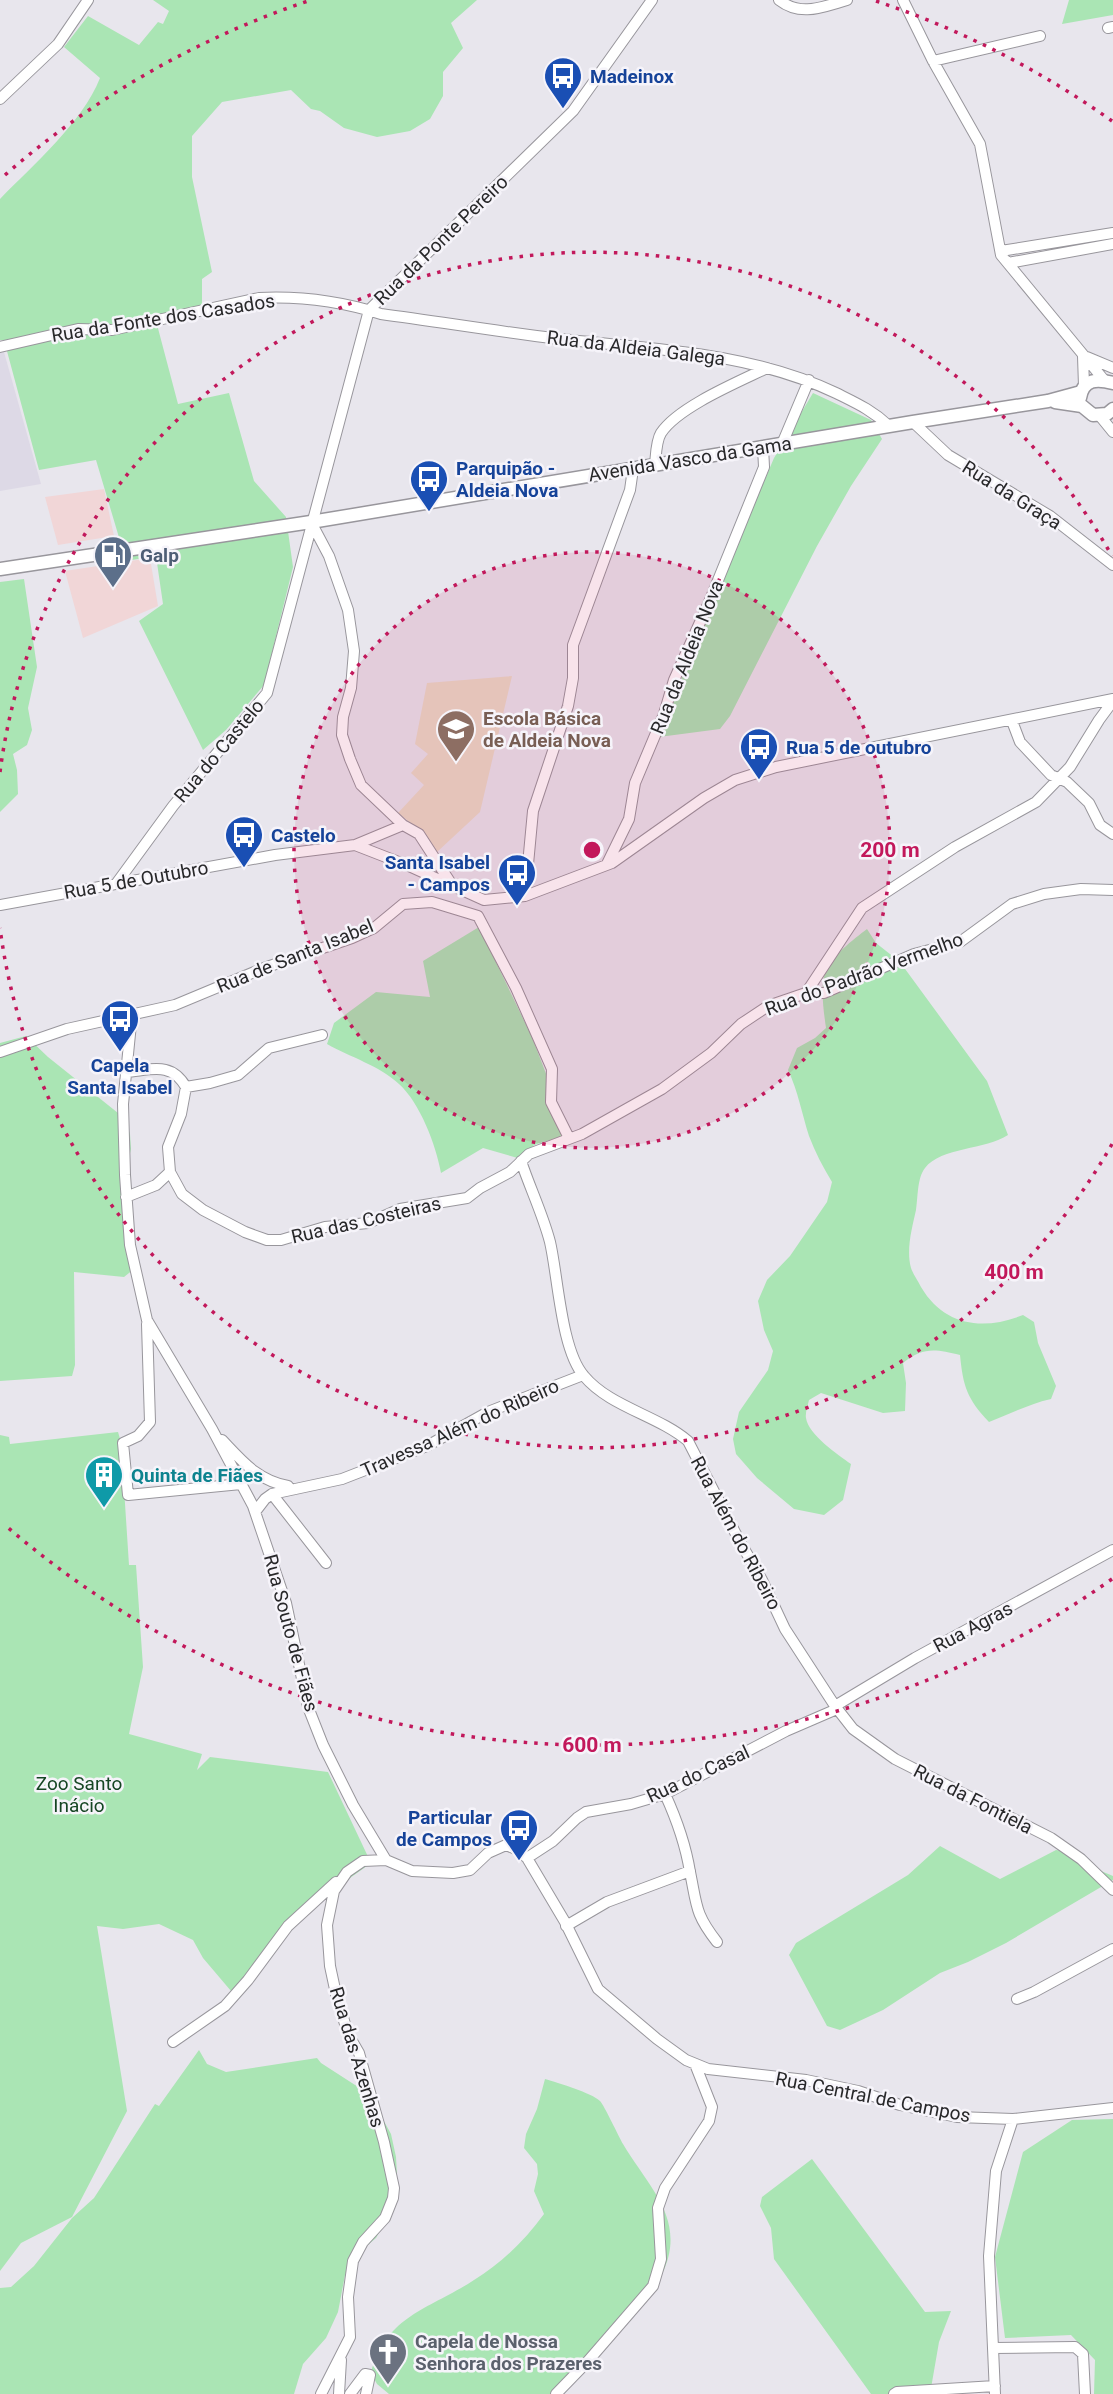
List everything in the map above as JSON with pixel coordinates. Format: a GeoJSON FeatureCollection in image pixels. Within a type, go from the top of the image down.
{"type":"FeatureCollection","features":[{"type":"Feature","properties":{"kind":"main road","name":"Avenida Vasco da Gama"},"geometry":{"type":"LineString","coordinates":[[0,569],[311,522],[1048,401],[1082,389],[1090,381],[1110,383]]}},
{"type":"Feature","properties":{"kind":"main road"},"geometry":{"type":"LineString","coordinates":[[1082,389],[1082,406]]}},
{"type":"Feature","properties":{"kind":"main road","name":"Avenida Vasco da Gama"},"geometry":{"type":"LineString","coordinates":[[1048,401],[1082,406],[1093,415],[1100,416]]}},
{"type":"Feature","properties":{"kind":"main road"},"geometry":{"type":"LineString","coordinates":[[1100,416],[1113,409]]}},
{"type":"Feature","properties":{"kind":"street"},"geometry":{"type":"LineString","coordinates":[[0,99],[58,44],[88,0]]}},
{"type":"Feature","properties":{"kind":"street","name":"Rua da Ponte Pereiro"},"geometry":{"type":"LineString","coordinates":[[311,522],[369,310],[573,111],[652,0]]}},
{"type":"Feature","properties":{"kind":"street"},"geometry":{"type":"LineString","coordinates":[[779,0],[787,6],[801,10],[813,10],[847,0]]}},
{"type":"Feature","properties":{"kind":"street"},"geometry":{"type":"LineString","coordinates":[[903,0],[933,61],[980,144],[1000,251],[1083,355],[1110,383]]}},
{"type":"Feature","properties":{"kind":"street"},"geometry":{"type":"LineString","coordinates":[[933,61],[1040,36]]}},
{"type":"Feature","properties":{"kind":"street"},"geometry":{"type":"LineString","coordinates":[[1000,251],[1113,233]]}},
{"type":"Feature","properties":{"kind":"street"},"geometry":{"type":"LineString","coordinates":[[1007,263],[1113,244]]}},
{"type":"Feature","properties":{"kind":"street","name":"Rua da Fonte dos Casados"},"geometry":{"type":"LineString","coordinates":[[0,347],[78,329],[112,330],[260,298],[279,297],[369,310]]}},
{"type":"Feature","properties":{"kind":"street","name":"Rua da Aldeia Galega"},"geometry":{"type":"LineString","coordinates":[[369,310],[381,314],[558,339],[690,352],[767,368],[809,380],[874,411],[890,426]]}},
{"type":"Feature","properties":{"kind":"street"},"geometry":{"type":"LineString","coordinates":[[1083,355],[1113,368]]}},
{"type":"Feature","properties":{"kind":"street"},"geometry":{"type":"LineString","coordinates":[[1082,389],[1083,355]]}},
{"type":"Feature","properties":{"kind":"street"},"geometry":{"type":"LineString","coordinates":[[655,465],[660,436],[673,419],[720,391],[767,368]]}},
{"type":"Feature","properties":{"kind":"street"},"geometry":{"type":"LineString","coordinates":[[782,444],[809,380]]}},
{"type":"Feature","properties":{"kind":"street"},"geometry":{"type":"LineString","coordinates":[[1100,416],[1113,432]]}},
{"type":"Feature","properties":{"kind":"street","name":"Rua da Graça"},"geometry":{"type":"LineString","coordinates":[[913,422],[948,455],[1050,516],[1113,565]]}},
{"type":"Feature","properties":{"kind":"street","name":"Rua da Aldeia Nova"},"geometry":{"type":"LineString","coordinates":[[607,865],[629,819],[635,783],[664,714],[674,680],[764,467],[763,447]]}},
{"type":"Feature","properties":{"kind":"street"},"geometry":{"type":"LineString","coordinates":[[525,896],[533,811],[568,706],[573,677],[573,645],[630,490],[632,469]]}},
{"type":"Feature","properties":{"kind":"street"},"geometry":{"type":"LineString","coordinates":[[311,522],[330,556],[348,610],[354,651],[351,688],[342,735],[361,785],[403,825],[419,834],[453,887]]}},
{"type":"Feature","properties":{"kind":"street","name":"Rua do Castelo"},"geometry":{"type":"LineString","coordinates":[[116,884],[173,806],[267,692],[311,522]]}},
{"type":"Feature","properties":{"kind":"street"},"geometry":{"type":"LineString","coordinates":[[806,993],[862,908],[955,847],[1035,802],[1070,767],[1113,700]]}},
{"type":"Feature","properties":{"kind":"street","name":"Rua 5 de Outubro"},"geometry":{"type":"LineString","coordinates":[[355,845],[484,900],[525,896],[607,865],[735,780],[787,764],[1113,700]]}},
{"type":"Feature","properties":{"kind":"street"},"geometry":{"type":"LineString","coordinates":[[1012,721],[1020,742],[1051,775],[1067,782],[1089,803],[1100,825],[1113,834]]}},
{"type":"Feature","properties":{"kind":"street","name":"Rua 5 de Outubro"},"geometry":{"type":"LineString","coordinates":[[0,905],[275,855],[355,845],[403,825]]}},
{"type":"Feature","properties":{"kind":"street","name":"Rua do Padrão Vermelho"},"geometry":{"type":"LineString","coordinates":[[521,1161],[541,1148],[582,1134],[662,1089],[711,1053],[741,1024],[768,1006],[806,993],[824,993],[914,954],[960,942],[1012,904],[1044,894],[1081,889],[1113,890]]}},
{"type":"Feature","properties":{"kind":"street"},"geometry":{"type":"LineString","coordinates":[[484,900],[478,916],[516,988],[552,1069],[551,1102],[569,1138]]}},
{"type":"Feature","properties":{"kind":"street","name":"Rua de Santa Isabel"},"geometry":{"type":"LineString","coordinates":[[0,1052],[67,1029],[175,1005],[264,968],[352,938],[374,928],[403,904],[432,902],[478,916]]}},
{"type":"Feature","properties":{"kind":"street","name":"Rua Souto de Fiães"},"geometry":{"type":"LineString","coordinates":[[132,1014],[123,1104],[126,1197],[130,1245],[147,1320],[212,1429],[255,1512],[286,1603],[309,1707],[323,1745],[353,1805],[386,1860]]}},
{"type":"Feature","properties":{"kind":"street"},"geometry":{"type":"LineString","coordinates":[[186,1087],[238,1075],[269,1048],[322,1035]]}},
{"type":"Feature","properties":{"kind":"street"},"geometry":{"type":"LineString","coordinates":[[126,1072],[167,1069],[180,1076],[186,1087],[181,1114],[168,1147],[170,1172],[156,1185],[126,1197]]}},
{"type":"Feature","properties":{"kind":"street","name":"Rua das Costeiras"},"geometry":{"type":"LineString","coordinates":[[170,1172],[182,1194],[203,1210],[245,1232],[267,1240],[281,1240],[325,1227],[368,1223],[400,1209],[467,1198],[510,1172],[521,1161]]}},
{"type":"Feature","properties":{"kind":"street","name":"Rua Além do Ribeiro"},"geometry":{"type":"LineString","coordinates":[[521,1161],[550,1241],[572,1354],[583,1375],[598,1389],[688,1441],[785,1629],[836,1707]]}},
{"type":"Feature","properties":{"kind":"street"},"geometry":{"type":"LineString","coordinates":[[147,1320],[150,1422],[138,1436],[123,1443],[128,1495],[241,1484]]}},
{"type":"Feature","properties":{"kind":"street","name":"Travessa Além do Ribeiro"},"geometry":{"type":"LineString","coordinates":[[272,1494],[342,1479],[397,1458],[428,1446],[488,1412],[583,1375]]}},
{"type":"Feature","properties":{"kind":"street","name":"Travessa Além do Ribeiro"},"geometry":{"type":"LineString","coordinates":[[212,1429],[253,1472],[276,1484],[296,1488]]}},
{"type":"Feature","properties":{"kind":"street"},"geometry":{"type":"LineString","coordinates":[[255,1512],[272,1494],[326,1563]]}},
{"type":"Feature","properties":{"kind":"street","name":"Rua Agras"},"geometry":{"type":"LineString","coordinates":[[836,1707],[915,1658],[1113,1550]]}},
{"type":"Feature","properties":{"kind":"street","name":"Rua do Casal"},"geometry":{"type":"LineString","coordinates":[[527,1858],[553,1841],[586,1812],[631,1804],[665,1794],[836,1707]]}},
{"type":"Feature","properties":{"kind":"street","name":"Rua da Fontiela"},"geometry":{"type":"LineString","coordinates":[[836,1707],[853,1729],[895,1759],[1051,1838],[1081,1859],[1113,1890]]}},
{"type":"Feature","properties":{"kind":"street"},"geometry":{"type":"LineString","coordinates":[[665,1794],[690,1871],[694,1901],[703,1924],[717,1942]]}},
{"type":"Feature","properties":{"kind":"street"},"geometry":{"type":"LineString","coordinates":[[173,2042],[225,2006],[288,1926],[347,1872],[363,1861],[386,1860],[412,1871],[453,1874],[470,1870],[488,1853],[506,1845],[527,1858]]}},
{"type":"Feature","properties":{"kind":"street","name":"Rua Central de Campos"},"geometry":{"type":"LineString","coordinates":[[527,1858],[598,1989],[657,2039],[695,2064],[708,2069],[806,2080],[957,2117],[1013,2119],[1113,2108]]}},
{"type":"Feature","properties":{"kind":"street"},"geometry":{"type":"LineString","coordinates":[[566,1926],[607,1902],[690,1871]]}},
{"type":"Feature","properties":{"kind":"street","name":"Rua das Azenhas"},"geometry":{"type":"LineString","coordinates":[[321,2394],[350,2337],[348,2297],[354,2261],[363,2242],[385,2218],[394,2188],[359,2053],[348,2034],[330,1966],[327,1925],[334,1891],[347,1872]]}},
{"type":"Feature","properties":{"kind":"street"},"geometry":{"type":"LineString","coordinates":[[1017,1998],[1034,1992],[1113,1949]]}},
{"type":"Feature","properties":{"kind":"street"},"geometry":{"type":"LineString","coordinates":[[556,2394],[653,2286],[661,2259],[658,2208],[665,2188],[709,2121],[712,2107],[695,2064]]}},
{"type":"Feature","properties":{"kind":"street"},"geometry":{"type":"LineString","coordinates":[[894,2394],[995,2390],[989,2256],[996,2171],[1013,2119]]}},
{"type":"Feature","properties":{"kind":"street"},"geometry":{"type":"LineString","coordinates":[[994,2348],[1074,2347],[1083,2354],[1085,2394]]}},
{"type":"Feature","properties":{"kind":"street"},"geometry":{"type":"LineString","coordinates":[[340,2394],[341,2355]]}},
{"type":"Feature","properties":{"kind":"street"},"geometry":{"type":"LineString","coordinates":[[350,2394],[365,2374],[370,2375],[366,2394]]}},
{"type":"Feature","properties":{"kind":"shaded area"},"geometry":{"type":"Polygon","coordinates":[[[4,352],[41,484],[0,491],[0,353],[4,352]]]}},
{"type":"Feature","properties":{"kind":"shaded area","name":"Galp"},"geometry":{"type":"Polygon","coordinates":[[[104,489],[114,536],[58,545],[45,497],[104,489]]]}},
{"type":"Feature","properties":{"kind":"shaded area","name":"Galp"},"geometry":{"type":"Polygon","coordinates":[[[150,558],[158,606],[83,638],[65,571],[150,558]]]}},
{"type":"Feature","properties":{"kind":"shaded area","name":"Escola Básica de Aldeia Nova"},"geometry":{"type":"Polygon","coordinates":[[[512,676],[480,812],[437,852],[423,833],[398,813],[424,785],[411,773],[428,754],[415,744],[427,683],[512,676]]]}},
{"type":"Feature","properties":{"kind":"green space"},"geometry":{"type":"Polygon","coordinates":[[[153,0],[477,0],[451,23],[463,48],[443,72],[443,96],[430,119],[410,131],[377,137],[344,128],[320,111],[311,109],[291,90],[222,102],[192,136],[192,177],[212,272],[202,279],[202,306],[155,317],[178,404],[229,393],[254,481],[286,517],[293,567],[264,685],[226,730],[203,750],[139,621],[163,604],[156,556],[126,561],[96,460],[39,470],[4,340],[0,340],[0,199],[69,127],[82,111],[100,78],[64,47],[88,16],[139,45],[158,22],[163,24],[169,11],[153,0]]]}},
{"type":"Feature","properties":{"kind":"green space"},"geometry":{"type":"Polygon","coordinates":[[[1069,0],[1113,0],[1113,15],[1062,24],[1069,0]]]}},
{"type":"Feature","properties":{"kind":"green space"},"geometry":{"type":"Polygon","coordinates":[[[813,393],[871,420],[882,439],[817,546],[730,716],[720,729],[659,737],[693,649],[774,458],[813,393]]]}},
{"type":"Feature","properties":{"kind":"green space"},"geometry":{"type":"Polygon","coordinates":[[[24,579],[37,667],[28,708],[32,730],[27,745],[13,754],[18,794],[0,812],[0,582],[24,579]]]}},
{"type":"Feature","properties":{"kind":"green space"},"geometry":{"type":"Polygon","coordinates":[[[479,927],[532,1037],[569,1134],[534,1145],[521,1159],[483,1148],[441,1173],[426,1125],[407,1092],[383,1072],[327,1044],[334,1023],[376,992],[430,997],[423,961],[479,927]]]}},
{"type":"Feature","properties":{"kind":"green space"},"geometry":{"type":"Polygon","coordinates":[[[867,929],[876,943],[900,962],[987,1081],[1008,1135],[988,1144],[942,1156],[932,1161],[922,1172],[910,1239],[912,1270],[930,1300],[953,1317],[966,1322],[993,1323],[1023,1315],[1034,1322],[1038,1343],[1056,1386],[1051,1399],[989,1422],[967,1392],[960,1355],[930,1351],[917,1354],[903,1363],[906,1383],[905,1411],[883,1413],[821,1393],[809,1400],[806,1416],[808,1424],[824,1444],[851,1464],[843,1500],[824,1515],[794,1509],[757,1478],[736,1454],[733,1439],[739,1412],[768,1370],[773,1351],[764,1330],[758,1301],[767,1280],[790,1256],[827,1202],[832,1182],[809,1136],[788,1070],[797,1048],[826,1028],[823,986],[828,967],[843,949],[867,929]]]}},
{"type":"Feature","properties":{"kind":"green space"},"geometry":{"type":"Polygon","coordinates":[[[26,1036],[123,1117],[130,1134],[131,1149],[127,1166],[134,1269],[124,1277],[74,1272],[75,1365],[72,1376],[0,1381],[0,1043],[26,1036]]]}},
{"type":"Feature","properties":{"kind":"green space","name":"Zoo Santo Inácio"},"geometry":{"type":"Polygon","coordinates":[[[118,1432],[121,1442],[129,1565],[136,1565],[143,1667],[129,1734],[202,1754],[197,1770],[210,1757],[328,1772],[371,1863],[287,1923],[245,1987],[231,1991],[203,1958],[193,1940],[159,1924],[123,1929],[97,1926],[127,2111],[72,2217],[21,2243],[0,2271],[0,1435],[9,1437],[10,1444],[118,1432]]]}},
{"type":"Feature","properties":{"kind":"green space"},"geometry":{"type":"Polygon","coordinates":[[[940,1846],[1000,1879],[1056,1850],[1069,1852],[1089,1866],[1113,1876],[1113,1880],[1006,1943],[940,1973],[883,2010],[840,2030],[827,2026],[789,1955],[796,1943],[908,1875],[940,1846]]]}},
{"type":"Feature","properties":{"kind":"green space"},"geometry":{"type":"Polygon","coordinates":[[[199,2050],[207,2064],[226,2072],[317,2058],[369,2094],[391,2134],[396,2157],[395,2197],[376,2238],[356,2255],[345,2275],[338,2312],[326,2338],[303,2364],[294,2394],[0,2394],[0,2288],[11,2287],[34,2266],[72,2218],[94,2198],[155,2104],[159,2106],[199,2050]]]}},
{"type":"Feature","properties":{"kind":"green space"},"geometry":{"type":"Polygon","coordinates":[[[545,2079],[600,2101],[623,2144],[654,2191],[668,2222],[671,2238],[661,2276],[555,2394],[389,2394],[377,2384],[371,2373],[387,2338],[412,2316],[458,2290],[503,2259],[544,2214],[534,2191],[537,2164],[524,2148],[526,2134],[537,2109],[545,2079]]]}},
{"type":"Feature","properties":{"kind":"green space"},"geometry":{"type":"Polygon","coordinates":[[[1113,2119],[1113,2394],[1094,2394],[1095,2360],[1071,2335],[1005,2338],[995,2257],[1023,2152],[1072,2120],[1113,2119]]]}},
{"type":"Feature","properties":{"kind":"green space"},"geometry":{"type":"Polygon","coordinates":[[[812,2159],[925,2312],[951,2311],[939,2342],[930,2394],[871,2394],[774,2259],[771,2228],[760,2206],[762,2197],[812,2159]]]}},
{"type":"Feature","properties":{"kind":"place","name":"Madeinox"},"geometry":{"type":"Point","coordinates":[563,110]}},
{"type":"Feature","properties":{"kind":"place","name":"Parquipão - Aldeia Nova"},"geometry":{"type":"Point","coordinates":[429,513]}},
{"type":"Feature","properties":{"kind":"place","name":"Galp"},"geometry":{"type":"Point","coordinates":[113,589]}},
{"type":"Feature","properties":{"kind":"place","name":"Escola Básica de Aldeia Nova"},"geometry":{"type":"Point","coordinates":[456,763]}},
{"type":"Feature","properties":{"kind":"place","name":"Rua 5 de outubro"},"geometry":{"type":"Point","coordinates":[759,781]}},
{"type":"Feature","properties":{"kind":"place","name":"Castelo"},"geometry":{"type":"Point","coordinates":[244,869]}},
{"type":"Feature","properties":{"kind":"place","name":"Santa Isabel - Campos"},"geometry":{"type":"Point","coordinates":[517,907]}},
{"type":"Feature","properties":{"kind":"place","name":"Capela Santa Isabel"},"geometry":{"type":"Point","coordinates":[120,1053]}},
{"type":"Feature","properties":{"kind":"place","name":"Quinta de Fiães"},"geometry":{"type":"Point","coordinates":[104,1509]}},
{"type":"Feature","properties":{"kind":"place","name":"Particular de Campos"},"geometry":{"type":"Point","coordinates":[519,1862]}},
{"type":"Feature","properties":{"kind":"place","name":"Capela de Nossa Senhora dos Prazeres"},"geometry":{"type":"Point","coordinates":[388,2386]}}]}
